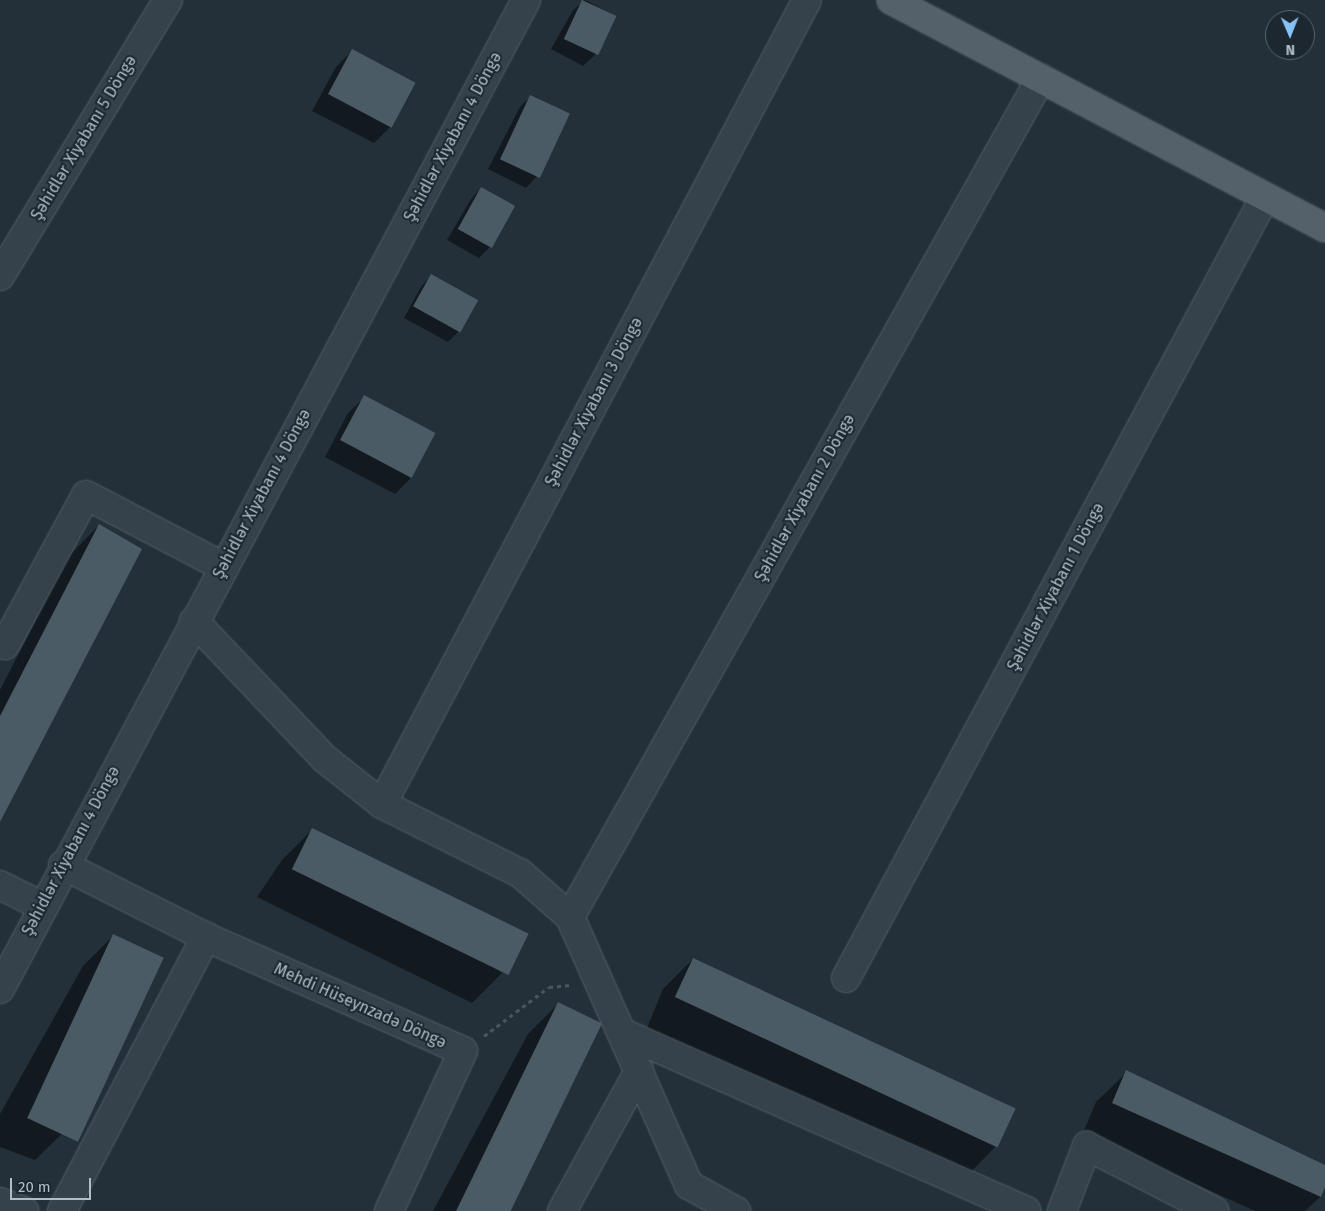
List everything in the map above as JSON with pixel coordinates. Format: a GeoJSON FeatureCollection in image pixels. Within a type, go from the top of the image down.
{"type":"FeatureCollection","features":[{"type":"Feature","properties":{"kind":"main road"},"geometry":{"type":"LineString","coordinates":[[891,0],[1325,228]]}},
{"type":"Feature","properties":{"kind":"street","name":"Şəhidlər Xiyabanı 5 Döngə"},"geometry":{"type":"LineString","coordinates":[[0,276],[168,0]]}},
{"type":"Feature","properties":{"kind":"street","name":"Şəhidlər Xiyabanı 4 Döngə"},"geometry":{"type":"LineString","coordinates":[[0,989],[42,906],[526,0]]}},
{"type":"Feature","properties":{"kind":"street","name":"Şəhidlər Xiyabanı 3 Döngə"},"geometry":{"type":"LineString","coordinates":[[382,804],[807,0]]}},
{"type":"Feature","properties":{"kind":"street","name":"Şəhidlər Xiyabanı 2 Döngə"},"geometry":{"type":"LineString","coordinates":[[570,917],[1041,78]]}},
{"type":"Feature","properties":{"kind":"street","name":"Şəhidlər Xiyabanı 1 Döngə"},"geometry":{"type":"LineString","coordinates":[[846,978],[1265,197]]}},
{"type":"Feature","properties":{"kind":"street"},"geometry":{"type":"LineString","coordinates":[[2,647],[86,495],[224,566]]}},
{"type":"Feature","properties":{"kind":"street"},"geometry":{"type":"LineString","coordinates":[[194,622],[324,758],[382,804],[520,873],[570,917],[689,1185],[736,1211]]}},
{"type":"Feature","properties":{"kind":"street","name":"Mehdi Hüseynzadə Döngə"},"geometry":{"type":"LineString","coordinates":[[64,865],[206,937],[463,1051],[389,1211]]}},
{"type":"Feature","properties":{"kind":"street"},"geometry":{"type":"LineString","coordinates":[[0,885],[42,906]]}},
{"type":"Feature","properties":{"kind":"street"},"geometry":{"type":"LineString","coordinates":[[62,1211],[206,937]]}},
{"type":"Feature","properties":{"kind":"street"},"geometry":{"type":"LineString","coordinates":[[621,1032],[1026,1211]]}},
{"type":"Feature","properties":{"kind":"street"},"geometry":{"type":"LineString","coordinates":[[562,1211],[639,1071]]}},
{"type":"Feature","properties":{"kind":"street"},"geometry":{"type":"LineString","coordinates":[[1062,1211],[1087,1146],[1214,1211]]}},
{"type":"Feature","properties":{"kind":"street"},"geometry":{"type":"LineString","coordinates":[[0,1202],[24,1211]]}},
{"type":"Feature","properties":{"kind":"path"},"geometry":{"type":"LineString","coordinates":[[463,1051],[550,987],[600,983]]}},
{"type":"Feature","properties":{"kind":"building"},"geometry":{"type":"Polygon","coordinates":[[[582,0],[616,16],[598,55],[564,39],[582,0]]]}},
{"type":"Feature","properties":{"kind":"building"},"geometry":{"type":"Polygon","coordinates":[[[352,49],[416,83],[392,128],[328,94],[352,49]]]}},
{"type":"Feature","properties":{"kind":"building"},"geometry":{"type":"Polygon","coordinates":[[[530,95],[570,114],[540,178],[500,159],[530,95]]]}},
{"type":"Feature","properties":{"kind":"building"},"geometry":{"type":"Polygon","coordinates":[[[481,187],[515,206],[492,248],[458,229],[481,187]]]}},
{"type":"Feature","properties":{"kind":"building"},"geometry":{"type":"Polygon","coordinates":[[[431,274],[478,300],[460,333],[413,306],[431,274]]]}},
{"type":"Feature","properties":{"kind":"building"},"geometry":{"type":"Polygon","coordinates":[[[364,395],[436,433],[412,478],[340,440],[364,395]]]}},
{"type":"Feature","properties":{"kind":"building"},"geometry":{"type":"Polygon","coordinates":[[[99,524],[142,549],[0,822],[0,716],[99,524]]]}},
{"type":"Feature","properties":{"kind":"building"},"geometry":{"type":"Polygon","coordinates":[[[312,828],[529,934],[508,975],[292,869],[312,828]]]}},
{"type":"Feature","properties":{"kind":"building"},"geometry":{"type":"Polygon","coordinates":[[[113,934],[164,958],[78,1142],[27,1118],[113,934]]]}},
{"type":"Feature","properties":{"kind":"building"},"geometry":{"type":"Polygon","coordinates":[[[693,958],[1016,1108],[997,1147],[675,997],[693,958]]]}},
{"type":"Feature","properties":{"kind":"building"},"geometry":{"type":"Polygon","coordinates":[[[558,1002],[602,1023],[511,1211],[456,1211],[558,1002]]]}},
{"type":"Feature","properties":{"kind":"building"},"geometry":{"type":"Polygon","coordinates":[[[1126,1070],[1325,1165],[1325,1187],[1321,1197],[1112,1103],[1126,1070]]]}}]}
